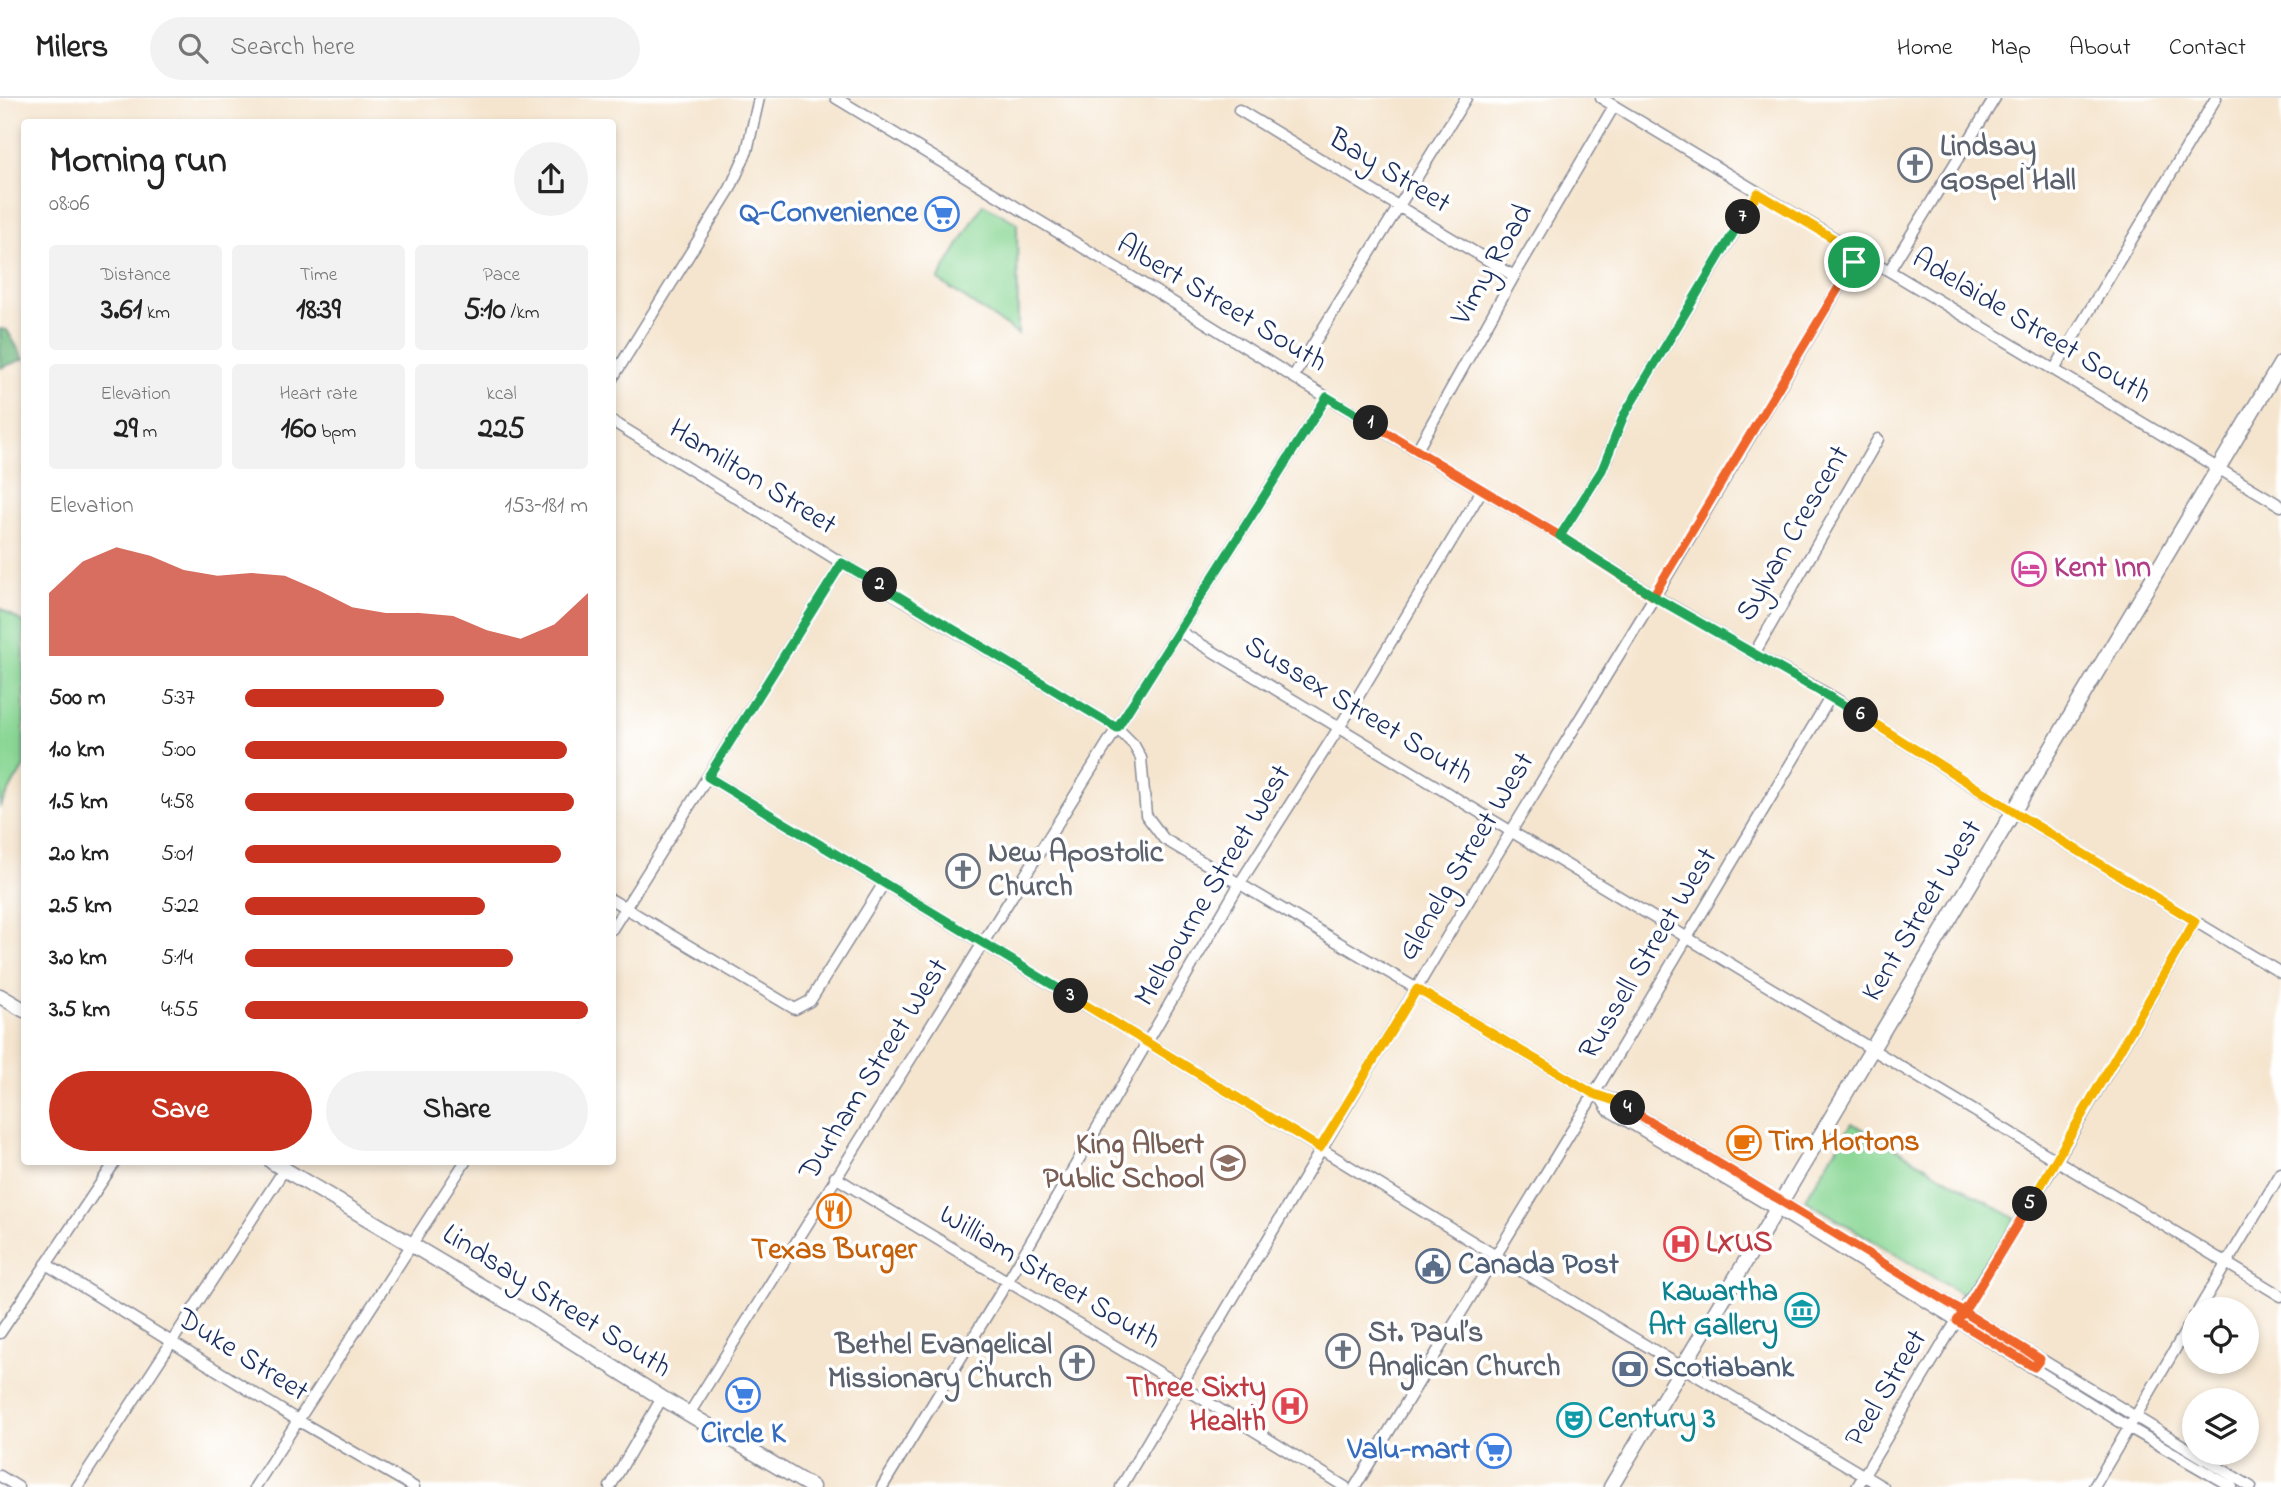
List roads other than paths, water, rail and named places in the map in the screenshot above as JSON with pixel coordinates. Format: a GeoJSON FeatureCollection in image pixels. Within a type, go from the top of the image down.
{"type":"FeatureCollection","features":[{"type":"Feature","properties":{"kind":"main road","name":"Kent Street West"},"geometry":{"type":"LineString","coordinates":[[1611,1487],[2281,363]]}},
{"type":"Feature","properties":{"kind":"main road"},"geometry":{"type":"LineString","coordinates":[[0,996],[21,1008]]}},
{"type":"Feature","properties":{"kind":"main road","name":"Lindsay Street South"},"geometry":{"type":"LineString","coordinates":[[278,1166],[811,1487]]}},
{"type":"Feature","properties":{"kind":"street"},"geometry":{"type":"LineString","coordinates":[[616,373],[730,189],[747,151],[760,98]]}},
{"type":"Feature","properties":{"kind":"street","name":"Albert Street South"},"geometry":{"type":"LineString","coordinates":[[836,98],[1293,377],[1560,536],[1653,596],[1831,696],[2012,811],[2281,973]]}},
{"type":"Feature","properties":{"kind":"street"},"geometry":{"type":"LineString","coordinates":[[1293,377],[1465,98]]}},
{"type":"Feature","properties":{"kind":"street","name":"Adelaide Street South"},"geometry":{"type":"LineString","coordinates":[[1601,98],[2281,506]]}},
{"type":"Feature","properties":{"kind":"street"},"geometry":{"type":"LineString","coordinates":[[1889,271],[1995,98]]}},
{"type":"Feature","properties":{"kind":"street"},"geometry":{"type":"LineString","coordinates":[[2054,370],[2216,98]]}},
{"type":"Feature","properties":{"kind":"street","name":"Vimy Road"},"geometry":{"type":"LineString","coordinates":[[1417,450],[1514,276],[1614,106]]}},
{"type":"Feature","properties":{"kind":"street","name":"Bay Street"},"geometry":{"type":"LineString","coordinates":[[1239,110],[1514,276]]}},
{"type":"Feature","properties":{"kind":"street"},"geometry":{"type":"LineString","coordinates":[[1560,536],[1602,470],[1624,415],[1758,193]]}},
{"type":"Feature","properties":{"kind":"street","name":"Glenelg Street West"},"geometry":{"type":"LineString","coordinates":[[1121,1487],[1315,1162],[1320,1148],[1859,254]]}},
{"type":"Feature","properties":{"kind":"street","name":"Durham Street West"},"geometry":{"type":"LineString","coordinates":[[689,1414],[835,1177],[1327,397]]}},
{"type":"Feature","properties":{"kind":"street","name":"Hamilton Street"},"geometry":{"type":"LineString","coordinates":[[616,423],[1117,728],[1134,744],[1141,758],[1143,807],[1150,823],[1164,839],[1597,1096],[1615,1101],[1778,1205],[2214,1471]]}},
{"type":"Feature","properties":{"kind":"street","name":"Sylvan Crescent"},"geometry":{"type":"LineString","coordinates":[[1754,654],[1878,439]]}},
{"type":"Feature","properties":{"kind":"street","name":"Melbourne Street West"},"geometry":{"type":"LineString","coordinates":[[882,1487],[1007,1282],[1240,883],[1339,728],[1482,490]]}},
{"type":"Feature","properties":{"kind":"street"},"geometry":{"type":"LineString","coordinates":[[616,923],[842,563]]}},
{"type":"Feature","properties":{"kind":"street","name":"Sussex Street South"},"geometry":{"type":"LineString","coordinates":[[1179,632],[2281,1296]]}},
{"type":"Feature","properties":{"kind":"street","name":"Russell Street West"},"geometry":{"type":"LineString","coordinates":[[1355,1487],[1597,1096],[1686,937],[1831,696]]}},
{"type":"Feature","properties":{"kind":"street"},"geometry":{"type":"LineString","coordinates":[[708,777],[1496,1256],[1883,1487]]}},
{"type":"Feature","properties":{"kind":"street"},"geometry":{"type":"LineString","coordinates":[[616,902],[795,1009],[810,1001],[884,883]]}},
{"type":"Feature","properties":{"kind":"street","name":"Peel Street"},"geometry":{"type":"LineString","coordinates":[[1857,1487],[2056,1161],[2195,921]]}},
{"type":"Feature","properties":{"kind":"street"},"geometry":{"type":"LineString","coordinates":[[0,1333],[113,1165]]}},
{"type":"Feature","properties":{"kind":"street"},"geometry":{"type":"LineString","coordinates":[[255,1487],[463,1165]]}},
{"type":"Feature","properties":{"kind":"street"},"geometry":{"type":"LineString","coordinates":[[77,1487],[173,1341],[278,1166]]}},
{"type":"Feature","properties":{"kind":"street"},"geometry":{"type":"LineString","coordinates":[[2206,1297],[2281,1173]]}},
{"type":"Feature","properties":{"kind":"street","name":"William Street South"},"geometry":{"type":"LineString","coordinates":[[835,1177],[1345,1487]]}},
{"type":"Feature","properties":{"kind":"street","name":"Duke Street"},"geometry":{"type":"LineString","coordinates":[[46,1264],[299,1421],[414,1487]]}},
{"type":"Feature","properties":{"kind":"street"},"geometry":{"type":"LineString","coordinates":[[2094,1487],[2182,1338]]}},
{"type":"Feature","properties":{"kind":"street"},"geometry":{"type":"LineString","coordinates":[[610,1487],[662,1398]]}},
{"type":"Feature","properties":{"kind":"street"},"geometry":{"type":"LineString","coordinates":[[2214,1471],[2232,1487]]}},
{"type":"Feature","properties":{"kind":"street"},"geometry":{"type":"LineString","coordinates":[[2214,1471],[2251,1487]]}},
{"type":"Feature","properties":{"kind":"street"},"geometry":{"type":"LineString","coordinates":[[0,1476],[18,1487]]}},
{"type":"Feature","properties":{"kind":"place","name":"Lindsay Gospel Hall"},"geometry":{"type":"Point","coordinates":[1915,165]}},
{"type":"Feature","properties":{"kind":"place","name":"Q-Convenience"},"geometry":{"type":"Point","coordinates":[942,214]}},
{"type":"Feature","properties":{"kind":"place","name":"Kent Inn"},"geometry":{"type":"Point","coordinates":[2029,569]}},
{"type":"Feature","properties":{"kind":"place","name":"New Apostolic Church"},"geometry":{"type":"Point","coordinates":[963,871]}},
{"type":"Feature","properties":{"kind":"place","name":"Tim Hortons"},"geometry":{"type":"Point","coordinates":[1744,1143]}},
{"type":"Feature","properties":{"kind":"place","name":"King Albert Public School"},"geometry":{"type":"Point","coordinates":[1228,1163]}},
{"type":"Feature","properties":{"kind":"place","name":"Texas Burger"},"geometry":{"type":"Point","coordinates":[834,1211]}},
{"type":"Feature","properties":{"kind":"place","name":"LXUS"},"geometry":{"type":"Point","coordinates":[1681,1244]}},
{"type":"Feature","properties":{"kind":"place","name":"Canada Post"},"geometry":{"type":"Point","coordinates":[1433,1266]}},
{"type":"Feature","properties":{"kind":"place","name":"Kawartha Art Gallery"},"geometry":{"type":"Point","coordinates":[1802,1310]}},
{"type":"Feature","properties":{"kind":"place","name":"St. Paul’s Anglican Church"},"geometry":{"type":"Point","coordinates":[1343,1351]}},
{"type":"Feature","properties":{"kind":"place","name":"Bethel Evangelical Missionary Church"},"geometry":{"type":"Point","coordinates":[1077,1363]}},
{"type":"Feature","properties":{"kind":"place","name":"Scotiabank"},"geometry":{"type":"Point","coordinates":[1630,1369]}},
{"type":"Feature","properties":{"kind":"place","name":"Circle K"},"geometry":{"type":"Point","coordinates":[743,1395]}},
{"type":"Feature","properties":{"kind":"place","name":"Three Sixty Health"},"geometry":{"type":"Point","coordinates":[1290,1406]}},
{"type":"Feature","properties":{"kind":"place","name":"Century 3"},"geometry":{"type":"Point","coordinates":[1574,1420]}},
{"type":"Feature","properties":{"kind":"place","name":"Valu-mart"},"geometry":{"type":"Point","coordinates":[1494,1451]}}]}
